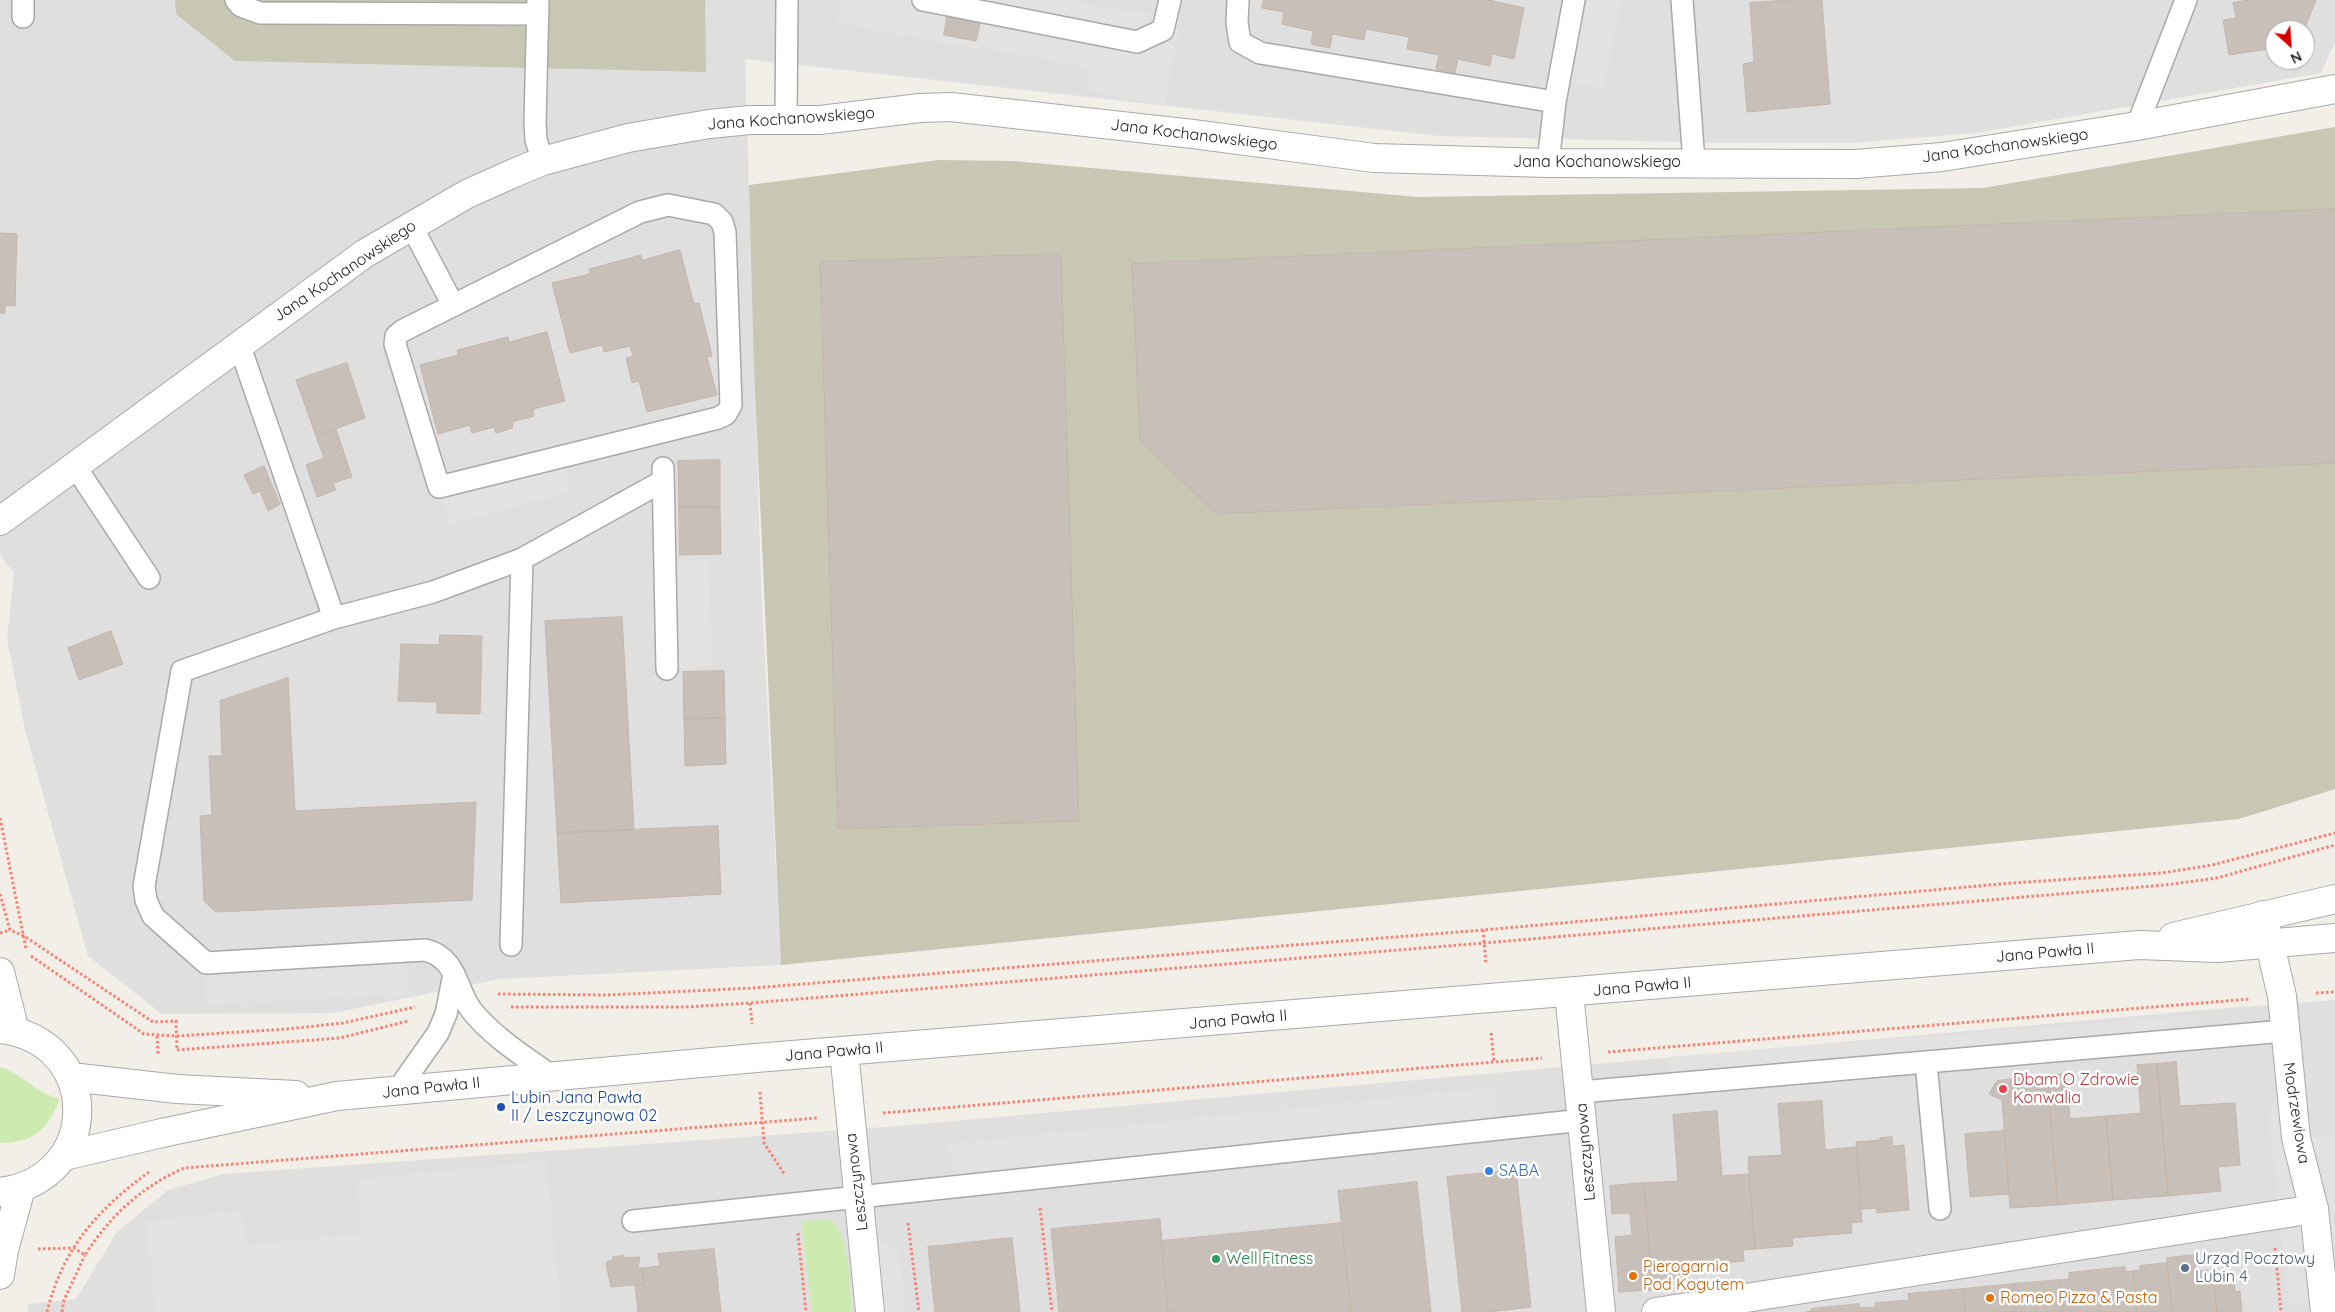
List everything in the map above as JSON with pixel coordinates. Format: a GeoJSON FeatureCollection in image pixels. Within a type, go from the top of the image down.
{"type":"FeatureCollection","features":[{"type":"Feature","properties":{"kind":"street","name":"Jana Kochanowskiego"},"geometry":{"type":"LineString","coordinates":[[0,521],[325,281],[411,225],[467,194],[543,161],[663,131],[750,120],[786,118],[820,120],[920,108],[951,107],[1193,134],[1374,158],[1548,163],[1856,164],[1942,156],[2137,126],[2335,89]]}},
{"type":"Feature","properties":{"kind":"street","name":"Jana Pawła II"},"geometry":{"type":"LineString","coordinates":[[2139,946],[2335,899]]}},
{"type":"Feature","properties":{"kind":"street","name":"Modrzewiowa"},"geometry":{"type":"LineString","coordinates":[[2263,915],[2282,996],[2296,1138],[2314,1209],[2325,1312]]}},
{"type":"Feature","properties":{"kind":"street","name":"Jana Pawła II"},"geometry":{"type":"LineString","coordinates":[[64,1156],[162,1132],[337,1096],[844,1051],[2139,946],[2216,948],[2270,945],[2335,938]]}},
{"type":"Feature","properties":{"kind":"street"},"geometry":{"type":"LineString","coordinates":[[0,972],[8,1030],[38,1040],[58,1056],[71,1077],[77,1097],[78,1117],[74,1138],[64,1156],[45,1176],[10,1190],[0,1275]]}},
{"type":"Feature","properties":{"kind":"street","name":"Leszczynowa"},"geometry":{"type":"LineString","coordinates":[[1570,993],[1574,1055],[1583,1120],[1601,1312]]}},
{"type":"Feature","properties":{"kind":"street","name":"Leszczynowa"},"geometry":{"type":"LineString","coordinates":[[844,1051],[857,1198],[864,1240],[870,1312]]}},
{"type":"Feature","properties":{"kind":"street","name":"Jana Pawła II"},"geometry":{"type":"LineString","coordinates":[[71,1077],[177,1089],[337,1096]]}},
{"type":"Feature","properties":{"kind":"street"},"geometry":{"type":"LineString","coordinates":[[1656,1312],[2314,1209]]}},
{"type":"Feature","properties":{"kind":"lane"},"geometry":{"type":"LineString","coordinates":[[236,0],[241,6],[260,13],[538,7],[536,140],[543,161]]}},
{"type":"Feature","properties":{"kind":"lane"},"geometry":{"type":"LineString","coordinates":[[786,118],[787,0]]}},
{"type":"Feature","properties":{"kind":"lane"},"geometry":{"type":"LineString","coordinates":[[923,0],[1138,42],[1164,30],[1170,0]]}},
{"type":"Feature","properties":{"kind":"lane"},"geometry":{"type":"LineString","coordinates":[[1238,0],[1237,23],[1240,42],[1260,54],[1555,102]]}},
{"type":"Feature","properties":{"kind":"lane"},"geometry":{"type":"LineString","coordinates":[[1548,163],[1555,102],[1574,0]]}},
{"type":"Feature","properties":{"kind":"lane","name":"Jana Kochanowskiego"},"geometry":{"type":"LineString","coordinates":[[1682,0],[1694,162]]}},
{"type":"Feature","properties":{"kind":"lane"},"geometry":{"type":"LineString","coordinates":[[2137,126],[2186,0]]}},
{"type":"Feature","properties":{"kind":"lane"},"geometry":{"type":"LineString","coordinates":[[668,205],[714,214],[722,222],[726,232],[731,405],[726,414],[718,418],[440,487],[395,344],[396,336],[402,330],[453,305],[640,212],[668,205]]}},
{"type":"Feature","properties":{"kind":"lane"},"geometry":{"type":"LineString","coordinates":[[411,225],[453,305]]}},
{"type":"Feature","properties":{"kind":"lane"},"geometry":{"type":"LineString","coordinates":[[239,344],[334,618]]}},
{"type":"Feature","properties":{"kind":"lane"},"geometry":{"type":"LineString","coordinates":[[75,466],[149,578]]}},
{"type":"Feature","properties":{"kind":"lane"},"geometry":{"type":"LineString","coordinates":[[397,1091],[458,1006],[454,974],[438,953],[425,950],[206,963],[153,916],[146,900],[144,886],[182,671],[334,618],[433,592],[522,559],[663,474],[667,669]]}},
{"type":"Feature","properties":{"kind":"lane"},"geometry":{"type":"LineString","coordinates":[[511,945],[522,559]]}},
{"type":"Feature","properties":{"kind":"lane"},"geometry":{"type":"LineString","coordinates":[[458,1006],[553,1077]]}},
{"type":"Feature","properties":{"kind":"lane"},"geometry":{"type":"LineString","coordinates":[[1580,1092],[2284,1031]]}},
{"type":"Feature","properties":{"kind":"lane"},"geometry":{"type":"LineString","coordinates":[[1926,1063],[1940,1209]]}},
{"type":"Feature","properties":{"kind":"lane"},"geometry":{"type":"LineString","coordinates":[[634,1222],[1583,1120]]}},
{"type":"Feature","properties":{"kind":"path"},"geometry":{"type":"LineString","coordinates":[[0,818],[27,953],[144,1034],[177,1036],[343,1023],[458,1006],[684,1006],[750,1003],[2135,888],[2217,878],[2335,845]]}},
{"type":"Feature","properties":{"kind":"path"},"geometry":{"type":"LineString","coordinates":[[177,1050],[340,1038],[505,993],[607,995],[753,988],[1483,930],[2012,883],[2162,873],[2212,865],[2335,833]]}},
{"type":"Feature","properties":{"kind":"path"},"geometry":{"type":"LineString","coordinates":[[0,894],[10,930]]}},
{"type":"Feature","properties":{"kind":"path"},"geometry":{"type":"LineString","coordinates":[[0,932],[10,930],[24,936],[153,1022],[176,1021],[177,1036]]}},
{"type":"Feature","properties":{"kind":"path"},"geometry":{"type":"LineString","coordinates":[[62,1312],[64,1300],[86,1255],[102,1230],[119,1210],[164,1177],[184,1168],[763,1122]]}},
{"type":"Feature","properties":{"kind":"path"},"geometry":{"type":"LineString","coordinates":[[1036,1178],[1052,1312]]}},
{"type":"Feature","properties":{"kind":"path"},"geometry":{"type":"LineString","coordinates":[[905,1193],[919,1312]]}},
{"type":"Feature","properties":{"kind":"path"},"geometry":{"type":"LineString","coordinates":[[48,1312],[58,1281],[74,1248],[86,1255]]}},
{"type":"Feature","properties":{"kind":"shaded area"},"geometry":{"type":"Polygon","coordinates":[[[0,0],[2335,0],[2335,42],[2321,73],[1976,133],[1852,143],[1722,143],[1439,136],[745,59],[761,583],[781,965],[500,979],[333,1013],[162,1014],[88,956],[25,730],[7,639],[14,573],[0,555],[0,0]]]}},
{"type":"Feature","properties":{"kind":"shaded area"},"geometry":{"type":"Polygon","coordinates":[[[175,0],[705,0],[706,72],[235,61],[176,14],[175,0]]]}},
{"type":"Feature","properties":{"kind":"shaded area"},"geometry":{"type":"Polygon","coordinates":[[[842,0],[1069,0],[1180,20],[1165,105],[1086,91],[1090,68],[838,24],[842,0]]]}},
{"type":"Feature","properties":{"kind":"shaded area"},"geometry":{"type":"Polygon","coordinates":[[[1574,0],[1621,0],[1604,88],[1559,82],[1574,0]]]}},
{"type":"Feature","properties":{"kind":"shaded area"},"geometry":{"type":"Polygon","coordinates":[[[2335,127],[2335,789],[2239,819],[781,965],[754,369],[749,185],[939,160],[1013,161],[1418,197],[1983,188],[2335,127]]]}},
{"type":"Feature","properties":{"kind":"shaded area"},"geometry":{"type":"Polygon","coordinates":[[[562,457],[571,492],[449,524],[439,487],[562,457]]]}},
{"type":"Feature","properties":{"kind":"shaded area"},"geometry":{"type":"Polygon","coordinates":[[[665,560],[709,560],[711,667],[667,669],[665,560]]]}},
{"type":"Feature","properties":{"kind":"shaded area"},"geometry":{"type":"Polygon","coordinates":[[[406,951],[407,994],[206,1005],[206,963],[406,951]]]}},
{"type":"Feature","properties":{"kind":"shaded area"},"geometry":{"type":"Polygon","coordinates":[[[2335,1000],[2335,1312],[28,1312],[28,1304],[76,1299],[117,1232],[168,1190],[223,1174],[886,1127],[2226,1008],[2335,1000]]]}},
{"type":"Feature","properties":{"kind":"shaded area"},"geometry":{"type":"Polygon","coordinates":[[[2200,1015],[2202,1038],[1671,1084],[1668,1057],[2200,1015]]]}},
{"type":"Feature","properties":{"kind":"shaded area"},"geometry":{"type":"Polygon","coordinates":[[[1494,1087],[1499,1130],[954,1187],[949,1144],[1494,1087]]]}},
{"type":"Feature","properties":{"kind":"shaded area"},"geometry":{"type":"Polygon","coordinates":[[[2292,1105],[2296,1138],[2335,1135],[2335,1312],[2323,1300],[2289,1304],[2268,1107],[2292,1105]]]}},
{"type":"Feature","properties":{"kind":"shaded area"},"geometry":{"type":"Polygon","coordinates":[[[546,1160],[561,1312],[156,1312],[146,1221],[243,1211],[247,1245],[361,1233],[356,1180],[546,1160]]]}},
{"type":"Feature","properties":{"kind":"shaded area"},"geometry":{"type":"Polygon","coordinates":[[[879,1239],[899,1251],[905,1312],[870,1312],[864,1240],[879,1239]]]}},
{"type":"Feature","properties":{"kind":"green space"},"geometry":{"type":"Polygon","coordinates":[[[0,1067],[43,1092],[60,1099],[44,1127],[38,1133],[22,1140],[0,1143],[0,1067]]]}},
{"type":"Feature","properties":{"kind":"green space"},"geometry":{"type":"Polygon","coordinates":[[[826,1219],[834,1224],[845,1245],[852,1312],[812,1312],[801,1221],[826,1219]]]}},
{"type":"Feature","properties":{"kind":"building"},"geometry":{"type":"Polygon","coordinates":[[[1264,0],[1489,0],[1524,8],[1514,59],[1492,54],[1490,66],[1458,59],[1455,73],[1436,69],[1439,55],[1407,49],[1409,37],[1366,29],[1364,40],[1332,34],[1330,48],[1311,44],[1313,31],[1282,24],[1284,12],[1262,8],[1264,0]]]}},
{"type":"Feature","properties":{"kind":"building"},"geometry":{"type":"Polygon","coordinates":[[[1822,0],[1830,104],[1747,112],[1743,64],[1754,62],[1750,3],[1822,0]]]}},
{"type":"Feature","properties":{"kind":"building"},"geometry":{"type":"Polygon","coordinates":[[[2249,0],[2316,0],[2308,20],[2265,20],[2265,50],[2229,55],[2223,20],[2236,18],[2233,3],[2249,0]]]}},
{"type":"Feature","properties":{"kind":"building"},"geometry":{"type":"Polygon","coordinates":[[[947,17],[980,23],[976,41],[944,35],[947,17]]]}},
{"type":"Feature","properties":{"kind":"building"},"geometry":{"type":"Polygon","coordinates":[[[2335,209],[2335,463],[1216,514],[1140,440],[1132,264],[2335,209]]]}},
{"type":"Feature","properties":{"kind":"building"},"geometry":{"type":"Polygon","coordinates":[[[0,233],[17,234],[15,306],[5,305],[5,313],[0,313],[0,233]]]}},
{"type":"Feature","properties":{"kind":"building"},"geometry":{"type":"Polygon","coordinates":[[[680,250],[694,304],[699,303],[712,356],[707,357],[717,395],[647,412],[639,381],[632,383],[626,358],[633,356],[630,346],[604,352],[602,345],[570,353],[552,283],[590,274],[589,269],[641,255],[642,260],[680,250]]]}},
{"type":"Feature","properties":{"kind":"building"},"geometry":{"type":"Polygon","coordinates":[[[1061,254],[1079,821],[838,829],[820,262],[1061,254]]]}},
{"type":"Feature","properties":{"kind":"building"},"geometry":{"type":"Polygon","coordinates":[[[547,332],[565,401],[533,409],[534,416],[512,422],[513,428],[496,433],[494,427],[472,433],[470,425],[438,434],[420,365],[458,355],[457,350],[508,337],[509,342],[547,332]]]}},
{"type":"Feature","properties":{"kind":"building"},"geometry":{"type":"Polygon","coordinates":[[[347,363],[365,418],[316,436],[296,380],[347,363]]]}},
{"type":"Feature","properties":{"kind":"building"},"geometry":{"type":"Polygon","coordinates":[[[336,429],[352,477],[333,483],[336,490],[317,497],[306,465],[324,458],[316,436],[336,429]]]}},
{"type":"Feature","properties":{"kind":"building"},"geometry":{"type":"Polygon","coordinates":[[[720,460],[720,507],[679,507],[678,461],[720,460]]]}},
{"type":"Feature","properties":{"kind":"building"},"geometry":{"type":"Polygon","coordinates":[[[264,466],[280,504],[268,511],[260,491],[253,494],[244,475],[264,466]]]}},
{"type":"Feature","properties":{"kind":"building"},"geometry":{"type":"Polygon","coordinates":[[[679,507],[720,507],[721,554],[680,555],[679,507]]]}},
{"type":"Feature","properties":{"kind":"building"},"geometry":{"type":"Polygon","coordinates":[[[622,617],[634,830],[557,833],[545,621],[622,617]]]}},
{"type":"Feature","properties":{"kind":"building"},"geometry":{"type":"Polygon","coordinates":[[[111,631],[123,664],[79,680],[68,648],[111,631]]]}},
{"type":"Feature","properties":{"kind":"building"},"geometry":{"type":"Polygon","coordinates":[[[440,635],[482,636],[480,714],[437,713],[437,702],[398,701],[401,644],[439,645],[440,635]]]}},
{"type":"Feature","properties":{"kind":"building"},"geometry":{"type":"Polygon","coordinates":[[[724,671],[725,718],[684,719],[683,672],[724,671]]]}},
{"type":"Feature","properties":{"kind":"building"},"geometry":{"type":"Polygon","coordinates":[[[288,678],[295,811],[476,802],[472,900],[216,912],[204,901],[200,816],[212,815],[209,756],[222,756],[220,701],[288,678]]]}},
{"type":"Feature","properties":{"kind":"building"},"geometry":{"type":"Polygon","coordinates":[[[725,718],[726,764],[685,766],[684,719],[725,718]]]}},
{"type":"Feature","properties":{"kind":"building"},"geometry":{"type":"Polygon","coordinates":[[[718,826],[721,894],[561,903],[557,833],[718,826]]]}},
{"type":"Feature","properties":{"kind":"building"},"geometry":{"type":"Polygon","coordinates":[[[2176,1062],[2180,1106],[2235,1103],[2240,1165],[2218,1167],[2221,1191],[2168,1196],[2157,1064],[2176,1062]]]}},
{"type":"Feature","properties":{"kind":"building"},"geometry":{"type":"Polygon","coordinates":[[[2157,1064],[2168,1196],[2113,1200],[2106,1116],[2141,1113],[2137,1065],[2157,1064]]]}},
{"type":"Feature","properties":{"kind":"building"},"geometry":{"type":"Polygon","coordinates":[[[2066,1074],[2070,1119],[2106,1116],[2113,1200],[2058,1205],[2047,1075],[2066,1074]]]}},
{"type":"Feature","properties":{"kind":"building"},"geometry":{"type":"Polygon","coordinates":[[[2047,1075],[2058,1205],[2010,1208],[2002,1100],[1989,1094],[1997,1081],[2047,1075]]]}},
{"type":"Feature","properties":{"kind":"building"},"geometry":{"type":"Polygon","coordinates":[[[1822,1101],[1825,1150],[1856,1147],[1862,1222],[1851,1223],[1852,1233],[1792,1238],[1793,1246],[1755,1249],[1748,1157],[1782,1155],[1778,1104],[1822,1101]]]}},
{"type":"Feature","properties":{"kind":"building"},"geometry":{"type":"Polygon","coordinates":[[[1717,1111],[1722,1176],[1749,1174],[1755,1249],[1743,1250],[1744,1261],[1683,1266],[1684,1277],[1652,1280],[1644,1183],[1678,1181],[1673,1115],[1717,1111]]]}},
{"type":"Feature","properties":{"kind":"building"},"geometry":{"type":"Polygon","coordinates":[[[2004,1131],[2009,1194],[1970,1197],[1965,1134],[2004,1131]]]}},
{"type":"Feature","properties":{"kind":"building"},"geometry":{"type":"Polygon","coordinates":[[[1892,1137],[1893,1146],[1904,1145],[1909,1210],[1877,1213],[1876,1208],[1862,1209],[1856,1142],[1892,1137]]]}},
{"type":"Feature","properties":{"kind":"building"},"geometry":{"type":"Polygon","coordinates":[[[1516,1170],[1531,1307],[1489,1312],[1462,1312],[1447,1177],[1516,1170]]]}},
{"type":"Feature","properties":{"kind":"building"},"geometry":{"type":"Polygon","coordinates":[[[1417,1182],[1431,1312],[1351,1312],[1338,1191],[1417,1182]]]}},
{"type":"Feature","properties":{"kind":"building"},"geometry":{"type":"Polygon","coordinates":[[[1644,1183],[1652,1290],[1619,1292],[1615,1237],[1632,1235],[1630,1213],[1612,1214],[1610,1186],[1644,1183]]]}},
{"type":"Feature","properties":{"kind":"building"},"geometry":{"type":"Polygon","coordinates":[[[1160,1219],[1168,1312],[1059,1312],[1051,1229],[1160,1219]]]}},
{"type":"Feature","properties":{"kind":"building"},"geometry":{"type":"Polygon","coordinates":[[[1342,1223],[1351,1312],[1168,1312],[1161,1241],[1342,1223]]]}},
{"type":"Feature","properties":{"kind":"building"},"geometry":{"type":"Polygon","coordinates":[[[1012,1238],[1020,1312],[935,1312],[928,1247],[1012,1238]]]}},
{"type":"Feature","properties":{"kind":"building"},"geometry":{"type":"Polygon","coordinates":[[[714,1249],[721,1312],[638,1312],[635,1285],[644,1284],[642,1268],[660,1266],[658,1254],[714,1249]]]}},
{"type":"Feature","properties":{"kind":"building"},"geometry":{"type":"Polygon","coordinates":[[[2195,1255],[2196,1272],[2208,1270],[2209,1281],[2214,1281],[2217,1312],[2172,1312],[2167,1258],[2195,1255]]]}},
{"type":"Feature","properties":{"kind":"building"},"geometry":{"type":"Polygon","coordinates":[[[624,1256],[625,1258],[640,1257],[638,1268],[642,1268],[644,1284],[611,1287],[606,1264],[608,1261],[613,1260],[613,1257],[624,1256]]]}},
{"type":"Feature","properties":{"kind":"building"},"geometry":{"type":"Polygon","coordinates":[[[2167,1263],[2172,1312],[2137,1312],[2133,1271],[2141,1270],[2140,1266],[2167,1263]]]}},
{"type":"Feature","properties":{"kind":"building"},"geometry":{"type":"Polygon","coordinates":[[[2125,1267],[2125,1272],[2133,1271],[2137,1312],[2063,1312],[2060,1280],[2069,1279],[2069,1273],[2125,1267]]]}},
{"type":"Feature","properties":{"kind":"building"},"geometry":{"type":"Polygon","coordinates":[[[2234,1279],[2235,1292],[2240,1291],[2242,1312],[2217,1312],[2214,1281],[2234,1279]]]}},
{"type":"Feature","properties":{"kind":"building"},"geometry":{"type":"Polygon","coordinates":[[[2060,1280],[2063,1312],[2016,1312],[2013,1284],[2060,1280]]]}},
{"type":"Feature","properties":{"kind":"building"},"geometry":{"type":"Polygon","coordinates":[[[2013,1284],[2016,1312],[1965,1312],[1963,1289],[2013,1284]]]}},
{"type":"Feature","properties":{"kind":"building"},"geometry":{"type":"Polygon","coordinates":[[[1963,1289],[1965,1312],[1877,1312],[1875,1303],[1909,1300],[1908,1294],[1963,1289]]]}},
{"type":"Feature","properties":{"kind":"building"},"geometry":{"type":"Polygon","coordinates":[[[1859,1304],[1859,1308],[1876,1307],[1877,1312],[1806,1312],[1811,1311],[1811,1309],[1859,1304]]]}},
{"type":"Feature","properties":{"kind":"place","name":"Dbam O Zdrowie Konwalia"},"geometry":{"type":"Point","coordinates":[2003,1089]}},
{"type":"Feature","properties":{"kind":"place","name":"Lubin Jana Pawła II / Leszczynowa 02"},"geometry":{"type":"Point","coordinates":[501,1107]}},
{"type":"Feature","properties":{"kind":"place","name":"SABA"},"geometry":{"type":"Point","coordinates":[1489,1171]}},
{"type":"Feature","properties":{"kind":"place","name":"Well Fitness"},"geometry":{"type":"Point","coordinates":[1216,1259]}},
{"type":"Feature","properties":{"kind":"place","name":"Urząd Pocztowy Lubin 4"},"geometry":{"type":"Point","coordinates":[2185,1268]}},
{"type":"Feature","properties":{"kind":"place","name":"Pierogarnia Pod Kogutem"},"geometry":{"type":"Point","coordinates":[1633,1276]}},
{"type":"Feature","properties":{"kind":"place","name":"Romeo Pizza & Pasta"},"geometry":{"type":"Point","coordinates":[1990,1298]}}]}
